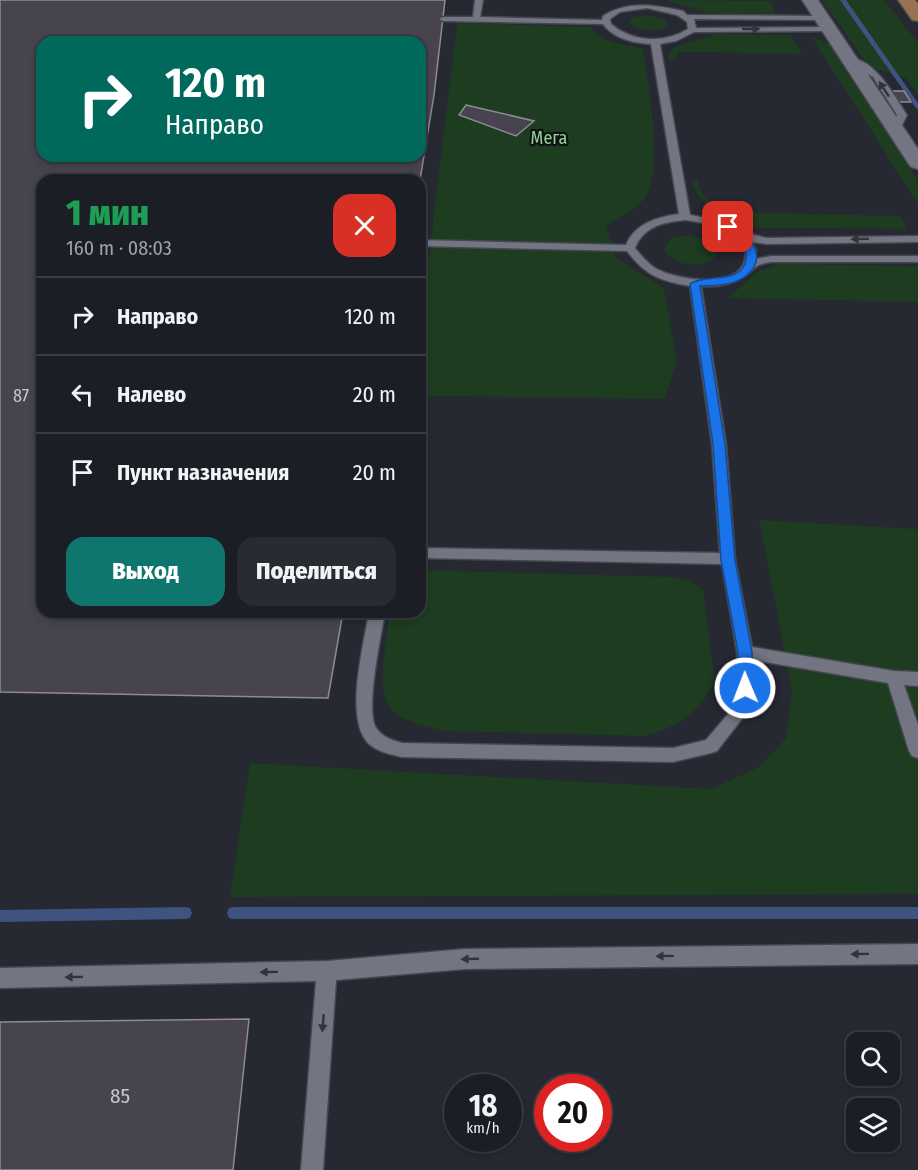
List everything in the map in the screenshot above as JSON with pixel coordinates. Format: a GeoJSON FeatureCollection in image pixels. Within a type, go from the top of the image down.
{"type":"FeatureCollection","features":[{"type":"Feature","properties":{"kind":"main road"},"geometry":{"type":"LineString","coordinates":[[906,0],[918,15]]}},
{"type":"Feature","properties":{"kind":"street"},"geometry":{"type":"LineString","coordinates":[[810,0],[918,163]]}},
{"type":"Feature","properties":{"kind":"lane"},"geometry":{"type":"LineString","coordinates":[[476,20],[479,0]]}},
{"type":"Feature","properties":{"kind":"lane"},"geometry":{"type":"LineString","coordinates":[[605,22],[608,15],[618,10],[646,3],[687,17],[826,24]]}},
{"type":"Feature","properties":{"kind":"lane"},"geometry":{"type":"LineString","coordinates":[[687,17],[693,25],[692,30]]}},
{"type":"Feature","properties":{"kind":"lane"},"geometry":{"type":"LineString","coordinates":[[443,19],[605,22]]}},
{"type":"Feature","properties":{"kind":"lane"},"geometry":{"type":"LineString","coordinates":[[605,22],[610,29],[619,34],[655,41],[680,37],[692,30],[826,24]]}},
{"type":"Feature","properties":{"kind":"lane"},"geometry":{"type":"LineString","coordinates":[[655,41],[685,217]]}},
{"type":"Feature","properties":{"kind":"lane"},"geometry":{"type":"LineString","coordinates":[[630,248],[633,237],[640,231],[669,218],[685,217],[711,221],[728,227],[743,237],[767,241],[918,239]]}},
{"type":"Feature","properties":{"kind":"lane"},"geometry":{"type":"LineString","coordinates":[[426,243],[630,248],[645,266],[675,280],[695,284],[725,282],[743,273],[751,262],[751,250],[743,237]]}},
{"type":"Feature","properties":{"kind":"lane"},"geometry":{"type":"LineString","coordinates":[[751,262],[771,259],[918,259]]}},
{"type":"Feature","properties":{"kind":"lane"},"geometry":{"type":"LineString","coordinates":[[376,618],[363,714],[365,724],[373,738],[381,745],[402,750],[673,755],[711,746],[736,716],[745,688],[745,652],[728,560],[719,444],[695,284]]}},
{"type":"Feature","properties":{"kind":"lane"},"geometry":{"type":"LineString","coordinates":[[426,553],[728,560]]}},
{"type":"Feature","properties":{"kind":"lane"},"geometry":{"type":"LineString","coordinates":[[745,652],[894,678],[918,679]]}},
{"type":"Feature","properties":{"kind":"lane"},"geometry":{"type":"LineString","coordinates":[[894,678],[918,751]]}},
{"type":"Feature","properties":{"kind":"lane"},"geometry":{"type":"LineString","coordinates":[[0,978],[327,971],[465,959],[918,954]]}},
{"type":"Feature","properties":{"kind":"lane"},"geometry":{"type":"LineString","coordinates":[[312,1170],[327,971]]}},
{"type":"Feature","properties":{"kind":"green space"},"geometry":{"type":"Polygon","coordinates":[[[664,0],[769,1],[777,14],[709,13],[664,0]]]}},
{"type":"Feature","properties":{"kind":"green space"},"geometry":{"type":"Polygon","coordinates":[[[822,0],[884,0],[918,43],[918,95],[905,77],[869,67],[822,0]]]}},
{"type":"Feature","properties":{"kind":"green space"},"geometry":{"type":"Polygon","coordinates":[[[648,15],[666,20],[668,26],[658,30],[647,30],[637,28],[629,22],[634,17],[648,15]]]}},
{"type":"Feature","properties":{"kind":"green space","name":"Мега"},"geometry":{"type":"Polygon","coordinates":[[[457,23],[591,27],[601,37],[608,40],[643,48],[653,126],[653,168],[650,185],[644,199],[637,207],[606,225],[615,257],[664,288],[677,363],[664,399],[426,396],[426,280],[457,23]]]}},
{"type":"Feature","properties":{"kind":"green space"},"geometry":{"type":"Polygon","coordinates":[[[717,34],[790,35],[802,54],[687,52],[679,53],[673,59],[668,59],[669,52],[675,47],[717,34]]]}},
{"type":"Feature","properties":{"kind":"green space"},"geometry":{"type":"Polygon","coordinates":[[[811,36],[831,45],[918,180],[918,204],[811,36]]]}},
{"type":"Feature","properties":{"kind":"green space"},"geometry":{"type":"Polygon","coordinates":[[[692,180],[698,180],[702,193],[710,202],[734,212],[900,216],[908,229],[757,228],[737,222],[708,206],[695,190],[692,180]]]}},
{"type":"Feature","properties":{"kind":"green space"},"geometry":{"type":"Polygon","coordinates":[[[679,236],[698,237],[711,242],[715,245],[717,256],[696,265],[674,260],[664,249],[670,239],[679,236]]]}},
{"type":"Feature","properties":{"kind":"green space"},"geometry":{"type":"Polygon","coordinates":[[[780,264],[918,266],[918,302],[728,298],[757,272],[780,264]]]}},
{"type":"Feature","properties":{"kind":"green space"},"geometry":{"type":"Polygon","coordinates":[[[759,520],[918,529],[918,894],[230,897],[250,763],[711,789],[759,767],[786,738],[792,689],[759,520]]]}},
{"type":"Feature","properties":{"kind":"green space"},"geometry":{"type":"Polygon","coordinates":[[[426,570],[673,577],[692,581],[703,591],[715,682],[700,704],[687,717],[670,727],[645,736],[445,731],[411,722],[393,711],[387,703],[384,691],[383,664],[389,618],[426,618],[426,570]]]}},
{"type":"Feature","properties":{"kind":"building"},"geometry":{"type":"Polygon","coordinates":[[[0,0],[445,0],[426,144],[426,36],[36,36],[36,162],[423,162],[421,174],[36,174],[36,618],[342,618],[328,698],[0,692],[0,0]]]}},
{"type":"Feature","properties":{"kind":"building"},"geometry":{"type":"Polygon","coordinates":[[[889,91],[904,91],[911,102],[895,102],[889,91]]]}},
{"type":"Feature","properties":{"kind":"building"},"geometry":{"type":"Polygon","coordinates":[[[466,105],[534,121],[516,136],[459,115],[466,105]]]}},
{"type":"Feature","properties":{"kind":"building"},"geometry":{"type":"Polygon","coordinates":[[[249,1019],[233,1170],[0,1170],[0,1022],[249,1019]]]}},
{"type":"Feature","properties":{"kind":"waterway"},"geometry":{"type":"LineString","coordinates":[[843,0],[918,107]]}},
{"type":"Feature","properties":{"kind":"waterway"},"geometry":{"type":"LineString","coordinates":[[0,916],[185,913]]}},
{"type":"Feature","properties":{"kind":"waterway"},"geometry":{"type":"LineString","coordinates":[[234,913],[918,913]]}},
{"type":"Feature","properties":{"kind":"route"},"geometry":{"type":"LineString","coordinates":[[728,227],[743,237],[748,244],[751,250],[751,262],[743,273],[725,282],[695,284],[702,343],[719,444],[728,560],[745,652],[745,688]]}}]}
